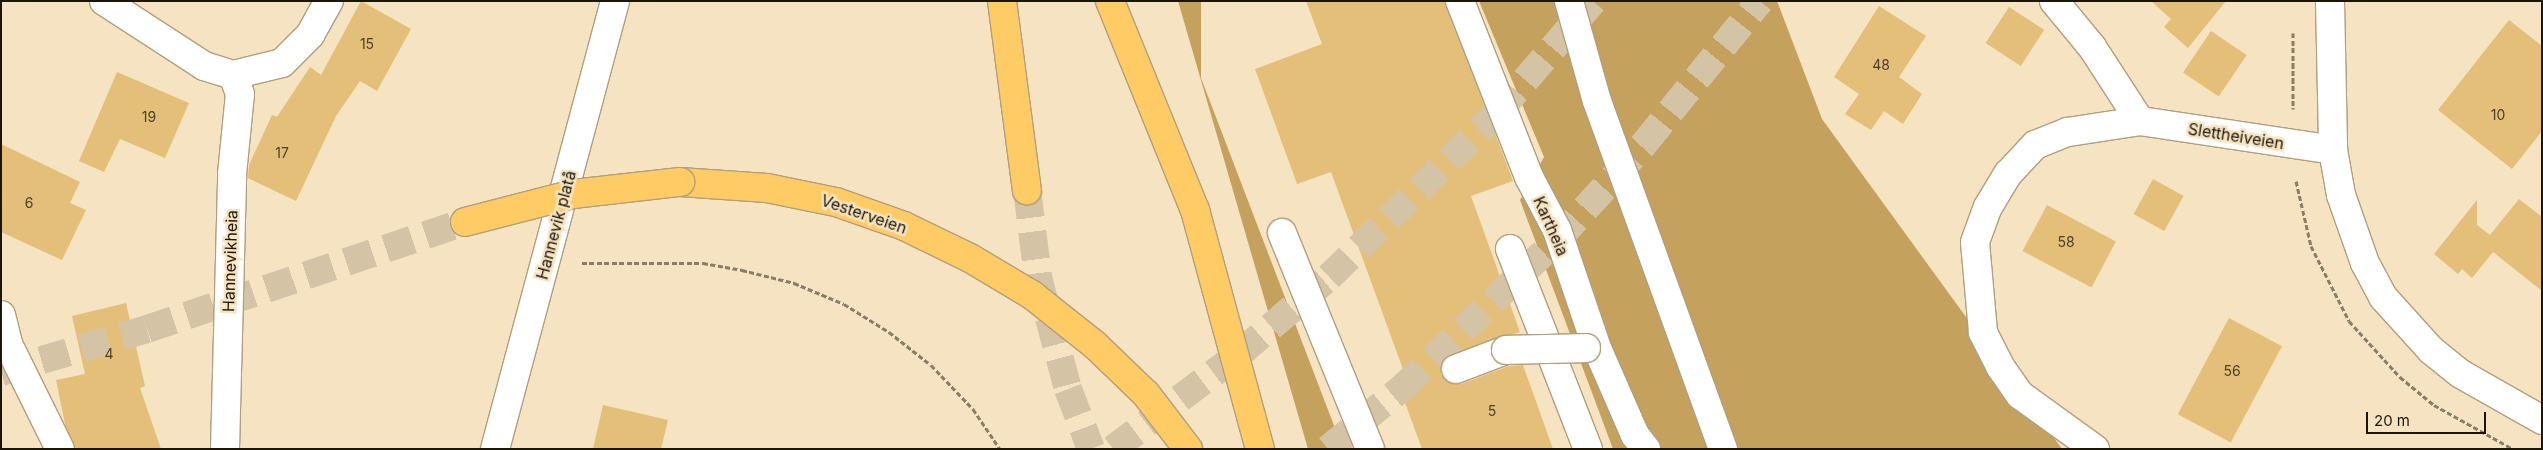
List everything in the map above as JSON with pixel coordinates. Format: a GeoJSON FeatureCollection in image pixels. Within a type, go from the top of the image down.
{"type":"FeatureCollection","features":[{"type":"Feature","properties":{"kind":"highway"},"geometry":{"type":"LineString","coordinates":[[1002,1],[1027,190]]}},
{"type":"Feature","properties":{"kind":"highway"},"geometry":{"type":"LineString","coordinates":[[1110,1],[1195,210],[1260,449]]}},
{"type":"Feature","properties":{"kind":"highway","name":"Vesterveien"},"geometry":{"type":"LineString","coordinates":[[465,222],[573,194],[680,182],[767,188],[836,202],[904,226],[970,258],[1032,295],[1095,345],[1146,394],[1188,449]]}},
{"type":"Feature","properties":{"kind":"street"},"geometry":{"type":"LineString","coordinates":[[104,1],[204,66],[233,75],[282,63],[310,35],[329,1]]}},
{"type":"Feature","properties":{"kind":"street","name":"Hannevik platå"},"geometry":{"type":"LineString","coordinates":[[495,449],[615,1]]}},
{"type":"Feature","properties":{"kind":"street","name":"Kartheia"},"geometry":{"type":"LineString","coordinates":[[1460,1],[1528,177],[1556,230],[1592,348],[1640,442]]}},
{"type":"Feature","properties":{"kind":"street"},"geometry":{"type":"LineString","coordinates":[[1569,1],[1596,101],[1722,449]]}},
{"type":"Feature","properties":{"kind":"street"},"geometry":{"type":"LineString","coordinates":[[2054,1],[2092,47],[2140,120]]}},
{"type":"Feature","properties":{"kind":"street"},"geometry":{"type":"LineString","coordinates":[[2330,1],[2333,150],[2352,231],[2383,297],[2414,333],[2461,374],[2542,420]]}},
{"type":"Feature","properties":{"kind":"street","name":"Hannevikheia"},"geometry":{"type":"LineString","coordinates":[[225,449],[232,174],[240,94],[233,75]]}},
{"type":"Feature","properties":{"kind":"street","name":"Slettheiveien"},"geometry":{"type":"LineString","coordinates":[[2096,449],[2020,395],[2000,366],[1983,332],[1975,242],[1988,207],[2008,174],[2035,145],[2068,132],[2140,120],[2333,150]]}},
{"type":"Feature","properties":{"kind":"street"},"geometry":{"type":"LineString","coordinates":[[1282,233],[1370,449]]}},
{"type":"Feature","properties":{"kind":"street"},"geometry":{"type":"LineString","coordinates":[[1510,250],[1588,449]]}},
{"type":"Feature","properties":{"kind":"street"},"geometry":{"type":"LineString","coordinates":[[1,315],[8,344],[60,449]]}},
{"type":"Feature","properties":{"kind":"street"},"geometry":{"type":"LineString","coordinates":[[1456,368],[1506,350],[1592,348]]}},
{"type":"Feature","properties":{"kind":"path"},"geometry":{"type":"LineString","coordinates":[[547,260],[703,263],[794,283],[844,304],[889,332],[931,365],[973,409],[1000,449]]}},
{"type":"Feature","properties":{"kind":"shaded area"},"geometry":{"type":"Polygon","coordinates":[[[1178,1],[1201,1],[1201,78],[1343,449],[1308,449],[1178,1]]]}},
{"type":"Feature","properties":{"kind":"shaded area"},"geometry":{"type":"Polygon","coordinates":[[[1479,1],[1777,1],[1822,119],[2062,449],[1613,449],[1520,200],[1544,157],[1479,1]]]}},
{"type":"Feature","properties":{"kind":"building"},"geometry":{"type":"Polygon","coordinates":[[[361,1],[411,29],[377,91],[360,81],[336,116],[296,201],[248,178],[249,165],[272,115],[277,117],[310,67],[321,75],[361,1]]]}},
{"type":"Feature","properties":{"kind":"building"},"geometry":{"type":"Polygon","coordinates":[[[1306,1],[1445,1],[1513,181],[1471,196],[1520,332],[1450,355],[1441,366],[1441,374],[1447,381],[1461,384],[1509,366],[1523,365],[1553,449],[1422,449],[1395,375],[1404,372],[1331,172],[1297,184],[1255,69],[1322,44],[1306,1]]]}},
{"type":"Feature","properties":{"kind":"building"},"geometry":{"type":"Polygon","coordinates":[[[2151,1],[2226,1],[2188,48],[2164,27],[2171,19],[2151,1]]]}},
{"type":"Feature","properties":{"kind":"building"},"geometry":{"type":"Polygon","coordinates":[[[1879,6],[1926,36],[1899,77],[1922,94],[1903,124],[1884,111],[1871,130],[1845,114],[1859,94],[1834,77],[1879,6]]]}},
{"type":"Feature","properties":{"kind":"building"},"geometry":{"type":"Polygon","coordinates":[[[2009,7],[2044,30],[2021,66],[1986,43],[2009,7]]]}},
{"type":"Feature","properties":{"kind":"building"},"geometry":{"type":"Polygon","coordinates":[[[2509,20],[2542,46],[2542,131],[2512,169],[2438,110],[2509,20]]]}},
{"type":"Feature","properties":{"kind":"building"},"geometry":{"type":"Polygon","coordinates":[[[2211,31],[2247,55],[2219,96],[2183,72],[2211,31]]]}},
{"type":"Feature","properties":{"kind":"building"},"geometry":{"type":"Polygon","coordinates":[[[117,72],[189,103],[165,158],[120,139],[104,172],[79,161],[117,72]]]}},
{"type":"Feature","properties":{"kind":"building"},"geometry":{"type":"Polygon","coordinates":[[[1,144],[80,182],[70,203],[86,210],[62,260],[1,232],[1,144]]]}},
{"type":"Feature","properties":{"kind":"building"},"geometry":{"type":"Polygon","coordinates":[[[2153,179],[2184,196],[2164,231],[2134,214],[2153,179]]]}},
{"type":"Feature","properties":{"kind":"building"},"geometry":{"type":"Polygon","coordinates":[[[2519,199],[2542,217],[2542,291],[2493,252],[2472,278],[2462,269],[2458,274],[2434,254],[2477,200],[2477,225],[2490,235],[2519,199]]]}},
{"type":"Feature","properties":{"kind":"building"},"geometry":{"type":"Polygon","coordinates":[[[2047,205],[2116,242],[2091,288],[2023,251],[2047,205]]]}},
{"type":"Feature","properties":{"kind":"building"},"geometry":{"type":"Polygon","coordinates":[[[126,303],[145,386],[140,388],[161,449],[75,449],[65,424],[56,380],[85,374],[72,316],[126,303]]]}},
{"type":"Feature","properties":{"kind":"building"},"geometry":{"type":"Polygon","coordinates":[[[2229,318],[2282,346],[2231,442],[2178,414],[2229,318]]]}},
{"type":"Feature","properties":{"kind":"building"},"geometry":{"type":"Polygon","coordinates":[[[603,405],[668,420],[661,449],[593,449],[603,405]]]}},
{"type":"Feature","properties":{"kind":"tunnel"},"geometry":{"type":"LineString","coordinates":[[1113,449],[1239,354],[1329,277],[1498,112],[1593,1]]}},
{"type":"Feature","properties":{"kind":"tunnel"},"geometry":{"type":"LineString","coordinates":[[1328,449],[1402,388],[1557,240],[1644,144],[1760,1]]}},
{"type":"Feature","properties":{"kind":"tunnel"},"geometry":{"type":"LineString","coordinates":[[1027,190],[1038,277],[1068,389],[1091,449]]}},
{"type":"Feature","properties":{"kind":"tunnel"},"geometry":{"type":"LineString","coordinates":[[1,372],[147,329],[465,222]]}}]}
